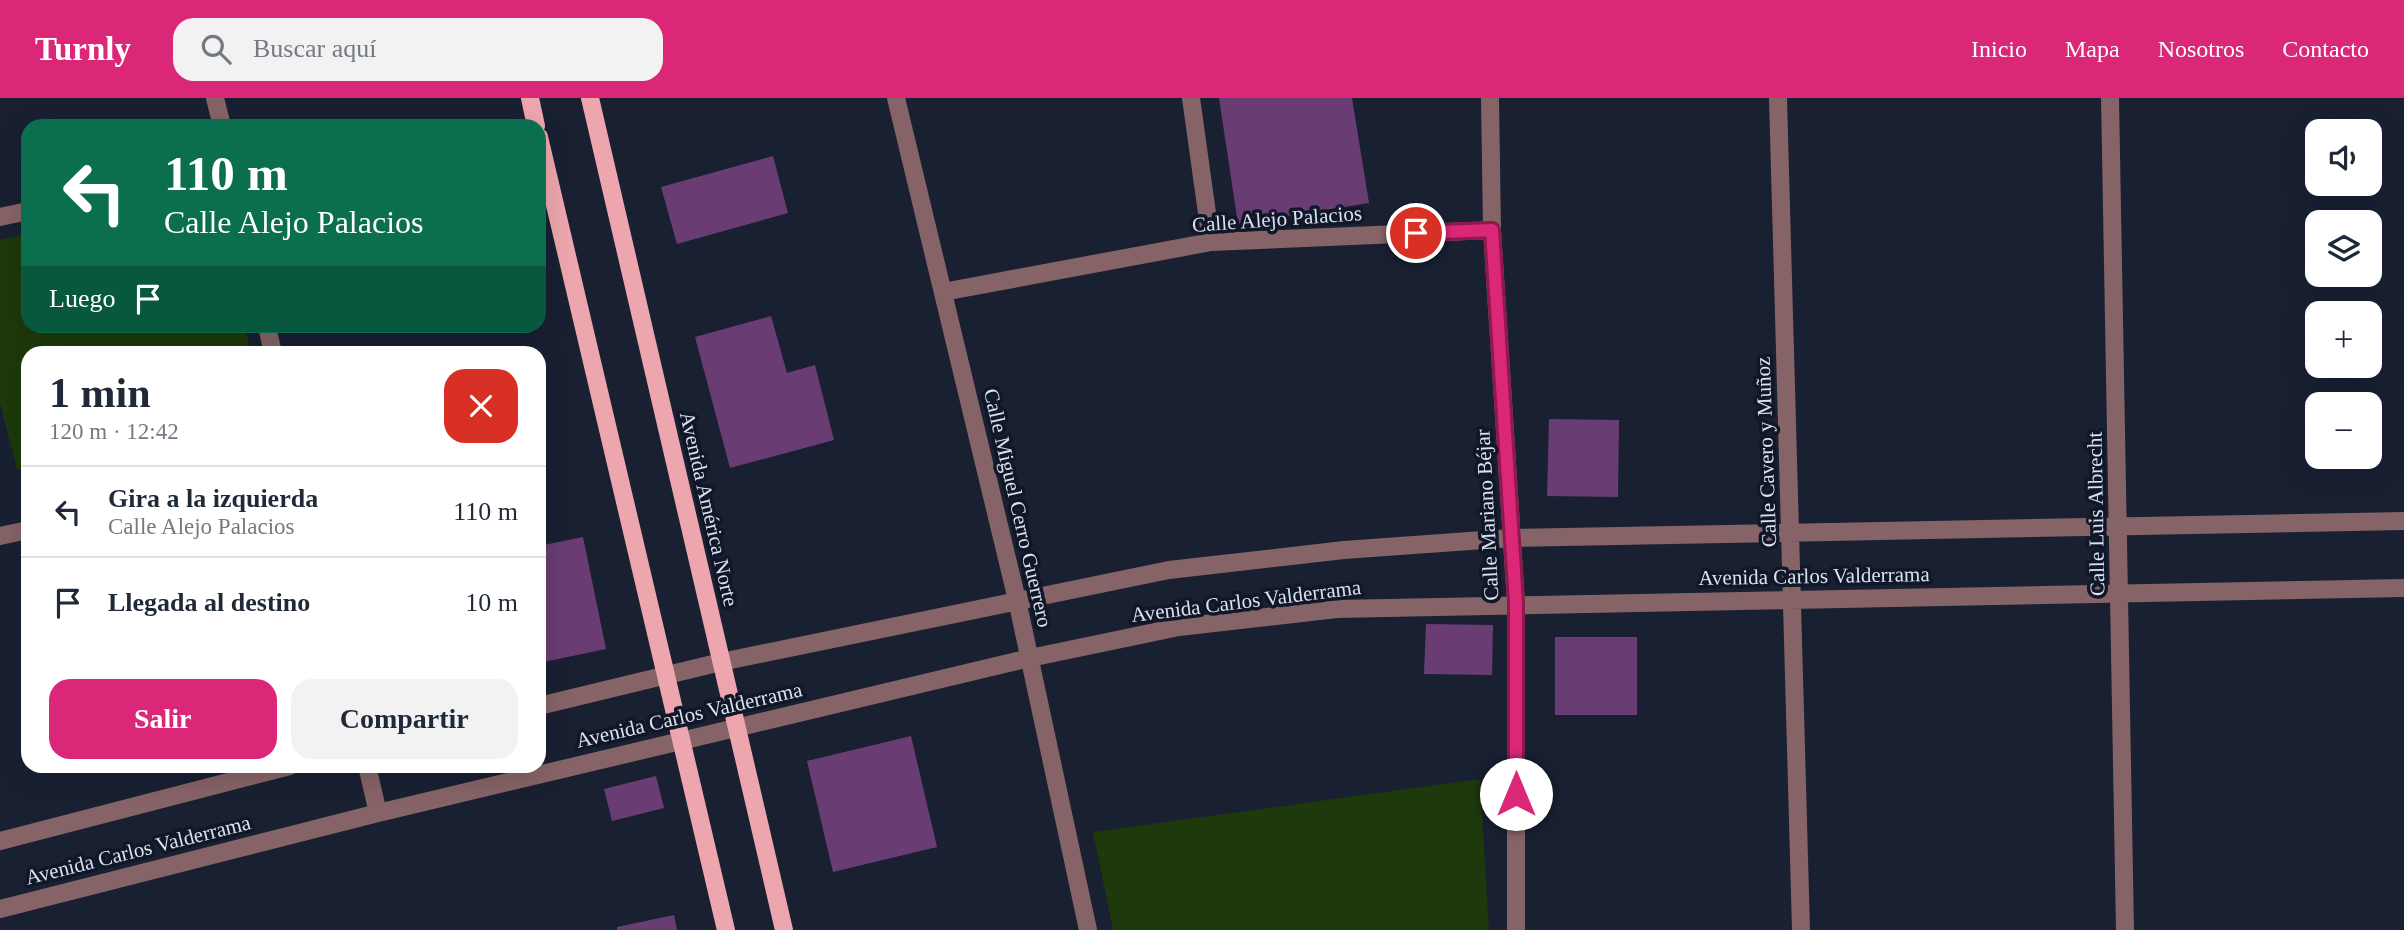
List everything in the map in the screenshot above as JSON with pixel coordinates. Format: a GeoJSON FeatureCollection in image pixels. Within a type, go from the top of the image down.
{"type":"FeatureCollection","features":[{"type":"Feature","properties":{"kind":"main road"},"geometry":{"type":"LineString","coordinates":[[530,98],[534,119]]}},
{"type":"Feature","properties":{"kind":"main road","name":"Avenida América Norte"},"geometry":{"type":"LineString","coordinates":[[590,98],[785,930]]}},
{"type":"Feature","properties":{"kind":"main road"},"geometry":{"type":"LineString","coordinates":[[546,166],[726,930]]}},
{"type":"Feature","properties":{"kind":"street"},"geometry":{"type":"LineString","coordinates":[[215,98],[220,119]]}},
{"type":"Feature","properties":{"kind":"street","name":"Calle Miguel Cerro Guerrero"},"geometry":{"type":"LineString","coordinates":[[896,98],[1017,600],[1087,930]]}},
{"type":"Feature","properties":{"kind":"street"},"geometry":{"type":"LineString","coordinates":[[1191,98],[1211,242]]}},
{"type":"Feature","properties":{"kind":"street","name":"Calle Mariano Béjar"},"geometry":{"type":"LineString","coordinates":[[1490,98],[1492,230],[1516,603],[1516,930]]}},
{"type":"Feature","properties":{"kind":"street","name":"Calle Cavero y Muñoz"},"geometry":{"type":"LineString","coordinates":[[1778,98],[1801,930]]}},
{"type":"Feature","properties":{"kind":"street","name":"Calle Luis Albrecht"},"geometry":{"type":"LineString","coordinates":[[2110,98],[2125,930]]}},
{"type":"Feature","properties":{"kind":"street"},"geometry":{"type":"LineString","coordinates":[[0,217],[21,212]]}},
{"type":"Feature","properties":{"kind":"street","name":"Calle Alejo Palacios"},"geometry":{"type":"LineString","coordinates":[[943,292],[1211,242],[1492,230]]}},
{"type":"Feature","properties":{"kind":"street","name":"Avenida Carlos Valderrama"},"geometry":{"type":"LineString","coordinates":[[546,704],[721,662],[1169,570],[1344,550],[1511,538],[2404,521]]}},
{"type":"Feature","properties":{"kind":"street"},"geometry":{"type":"LineString","coordinates":[[0,537],[21,532]]}},
{"type":"Feature","properties":{"kind":"street","name":"Avenida Carlos Valderrama"},"geometry":{"type":"LineString","coordinates":[[546,773],[1030,658],[1179,627],[1323,610],[1516,603],[2404,588]]}},
{"type":"Feature","properties":{"kind":"street","name":"Avenida Carlos Valderrama"},"geometry":{"type":"LineString","coordinates":[[0,841],[263,773]]}},
{"type":"Feature","properties":{"kind":"street"},"geometry":{"type":"LineString","coordinates":[[369,773],[378,813]]}},
{"type":"Feature","properties":{"kind":"street","name":"Avenida Carlos Valderrama"},"geometry":{"type":"LineString","coordinates":[[0,909],[545,773]]}},
{"type":"Feature","properties":{"kind":"green space"},"geometry":{"type":"Polygon","coordinates":[[[21,236],[21,333],[247,333],[249,346],[21,346],[21,469],[17,470],[0,403],[0,240],[21,236]]]}},
{"type":"Feature","properties":{"kind":"green space"},"geometry":{"type":"Polygon","coordinates":[[[1480,779],[1489,930],[1113,930],[1093,832],[1480,779]]]}},
{"type":"Feature","properties":{"kind":"building"},"geometry":{"type":"Polygon","coordinates":[[[1219,98],[1352,98],[1369,203],[1238,224],[1219,98]]]}},
{"type":"Feature","properties":{"kind":"building"},"geometry":{"type":"Polygon","coordinates":[[[773,156],[788,213],[677,244],[661,187],[773,156]]]}},
{"type":"Feature","properties":{"kind":"building"},"geometry":{"type":"Polygon","coordinates":[[[771,316],[787,373],[815,365],[834,440],[730,468],[695,337],[771,316]]]}},
{"type":"Feature","properties":{"kind":"building"},"geometry":{"type":"Polygon","coordinates":[[[1549,419],[1619,420],[1618,497],[1547,496],[1549,419]]]}},
{"type":"Feature","properties":{"kind":"building"},"geometry":{"type":"Polygon","coordinates":[[[583,537],[606,649],[546,662],[546,545],[583,537]]]}},
{"type":"Feature","properties":{"kind":"building"},"geometry":{"type":"Polygon","coordinates":[[[1426,624],[1493,625],[1492,675],[1424,674],[1426,624]]]}},
{"type":"Feature","properties":{"kind":"building"},"geometry":{"type":"Polygon","coordinates":[[[1555,637],[1637,637],[1637,715],[1555,715],[1555,637]]]}},
{"type":"Feature","properties":{"kind":"building"},"geometry":{"type":"Polygon","coordinates":[[[911,736],[937,847],[833,872],[807,761],[911,736]]]}},
{"type":"Feature","properties":{"kind":"building"},"geometry":{"type":"Polygon","coordinates":[[[656,776],[664,808],[612,821],[604,789],[656,776]]]}},
{"type":"Feature","properties":{"kind":"building"},"geometry":{"type":"Polygon","coordinates":[[[674,915],[677,930],[617,930],[617,927],[674,915]]]}},
{"type":"Feature","properties":{"kind":"route"},"geometry":{"type":"LineString","coordinates":[[1416,233],[1492,230],[1516,603],[1516,794]]}}]}
